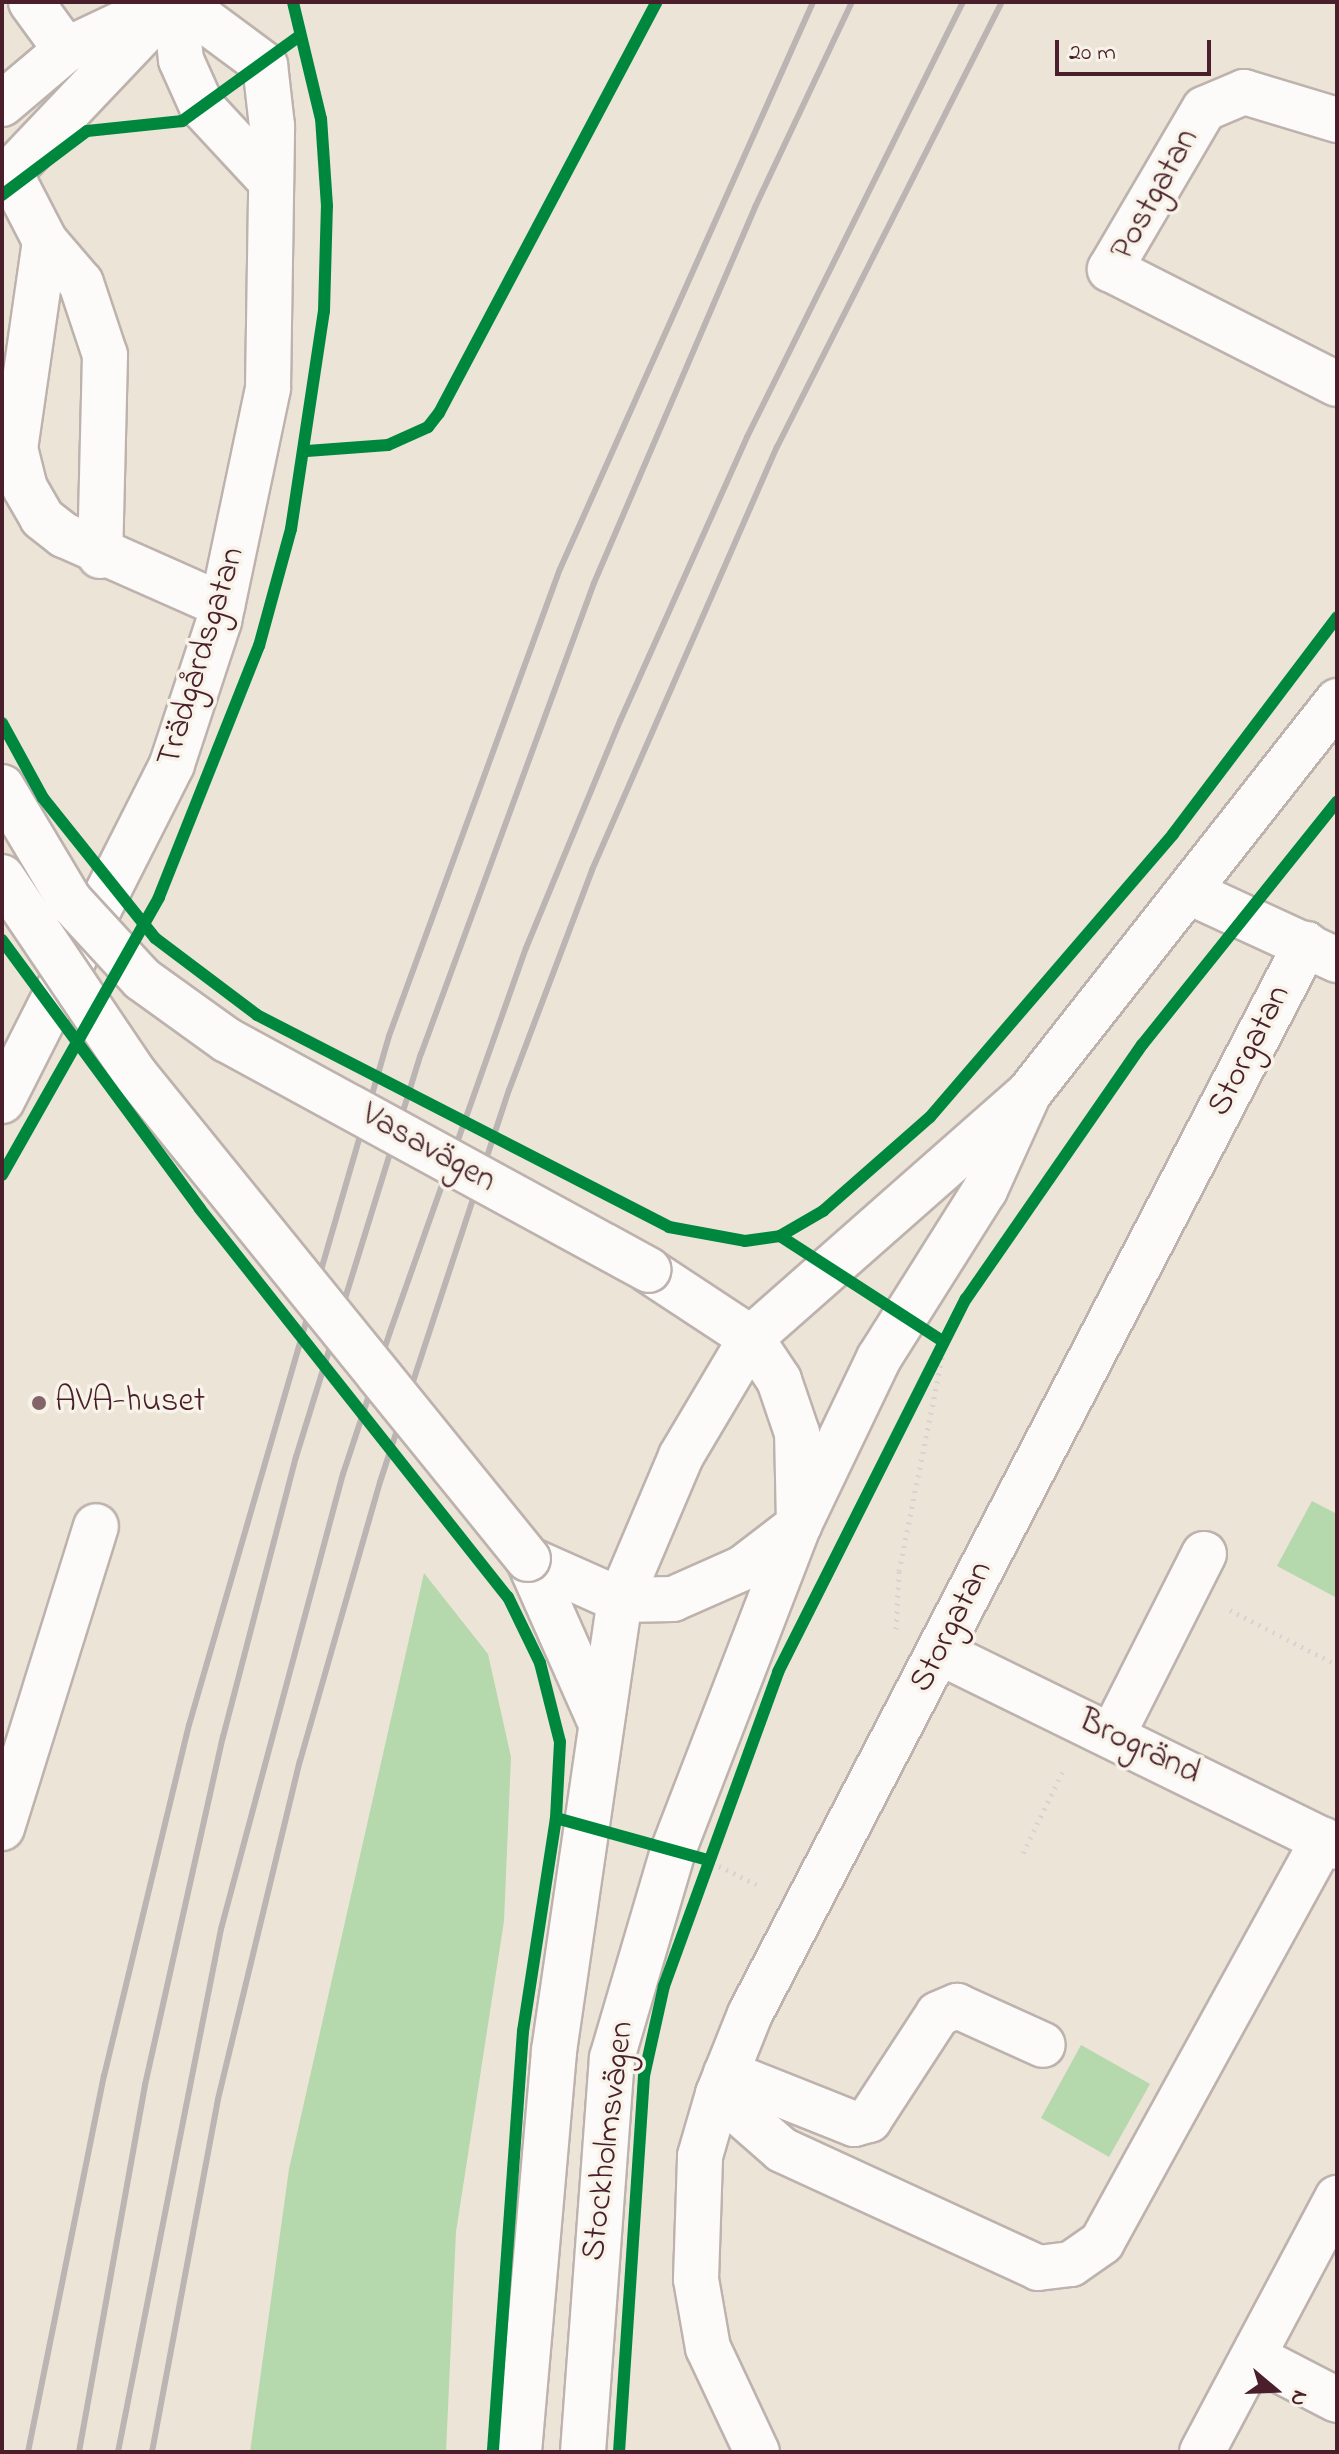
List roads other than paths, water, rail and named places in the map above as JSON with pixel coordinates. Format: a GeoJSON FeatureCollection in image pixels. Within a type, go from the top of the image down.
{"type":"FeatureCollection","features":[{"type":"Feature","properties":{"kind":"street"},"geometry":{"type":"LineString","coordinates":[[31,2],[66,50]]}},
{"type":"Feature","properties":{"kind":"street"},"geometry":{"type":"LineString","coordinates":[[2,104],[66,50],[174,2]]}},
{"type":"Feature","properties":{"kind":"street"},"geometry":{"type":"LineString","coordinates":[[174,2],[181,60],[202,107],[267,177]]}},
{"type":"Feature","properties":{"kind":"street"},"geometry":{"type":"LineString","coordinates":[[100,556],[105,355],[81,283],[45,241],[6,178],[174,2]]}},
{"type":"Feature","properties":{"kind":"street","name":"Trädgårdsgatan"},"geometry":{"type":"LineString","coordinates":[[2,1101],[172,764],[222,605],[268,388],[273,283],[267,177],[272,126],[265,65],[174,2]]}},
{"type":"Feature","properties":{"kind":"street","name":"Postgatan"},"geometry":{"type":"LineString","coordinates":[[1337,120],[1244,92],[1204,109],[1110,269],[1337,384]]}},
{"type":"Feature","properties":{"kind":"street"},"geometry":{"type":"LineString","coordinates":[[45,241],[17,464],[42,518],[100,556],[222,605]]}},
{"type":"Feature","properties":{"kind":"street"},"geometry":{"type":"LineString","coordinates":[[751,1338],[1029,1093],[1337,701]]}},
{"type":"Feature","properties":{"kind":"street","name":"Vasavägen"},"geometry":{"type":"LineString","coordinates":[[2,787],[70,901],[142,979],[227,1040],[648,1270],[751,1338],[779,1380],[797,1433],[799,1525]]}},
{"type":"Feature","properties":{"kind":"street"},"geometry":{"type":"LineString","coordinates":[[2,877],[135,1074],[528,1559],[600,1722]]}},
{"type":"Feature","properties":{"kind":"street","name":"Storgatan"},"geometry":{"type":"LineString","coordinates":[[757,2452],[708,2348],[696,2279],[700,2156],[722,2083],[805,1909],[939,1652],[1321,952],[1189,892]]}},
{"type":"Feature","properties":{"kind":"street"},"geometry":{"type":"LineString","coordinates":[[528,1559],[620,1600],[673,1599],[717,1583],[799,1525],[904,1315],[985,1190],[1029,1093]]}},
{"type":"Feature","properties":{"kind":"street","name":"Stockholmsvägen"},"geometry":{"type":"LineString","coordinates":[[519,2452],[535,2223],[600,1722],[620,1600],[681,1456],[751,1338]]}},
{"type":"Feature","properties":{"kind":"street","name":"Stockholmsvägen"},"geometry":{"type":"LineString","coordinates":[[583,2452],[612,2058],[673,1851],[799,1525]]}},
{"type":"Feature","properties":{"kind":"street"},"geometry":{"type":"LineString","coordinates":[[2,1828],[96,1526]]}},
{"type":"Feature","properties":{"kind":"street"},"geometry":{"type":"LineString","coordinates":[[1100,1729],[1196,1570]]}},
{"type":"Feature","properties":{"kind":"street","name":"Brogränd"},"geometry":{"type":"LineString","coordinates":[[939,1652],[1330,1843]]}},
{"type":"Feature","properties":{"kind":"street"},"geometry":{"type":"LineString","coordinates":[[722,2083],[782,2150],[1038,2268],[1071,2264],[1102,2242],[1330,1843]]}},
{"type":"Feature","properties":{"kind":"street"},"geometry":{"type":"LineString","coordinates":[[722,2083],[854,2124],[869,2120],[938,2014],[957,2006],[1043,2045]]}},
{"type":"Feature","properties":{"kind":"street"},"geometry":{"type":"LineString","coordinates":[[1202,2452],[1337,2198]]}},
{"type":"Feature","properties":{"kind":"street"},"geometry":{"type":"LineString","coordinates":[[1254,2357],[1337,2400]]}},
{"type":"Feature","properties":{"kind":"railway"},"geometry":{"type":"LineString","coordinates":[[28,2452],[104,2076],[189,1725],[389,1036],[560,569],[813,2]]}},
{"type":"Feature","properties":{"kind":"railway"},"geometry":{"type":"LineString","coordinates":[[79,2452],[145,2085],[223,1737],[296,1457],[421,1054],[594,583],[756,205],[852,2]]}},
{"type":"Feature","properties":{"kind":"railway"},"geometry":{"type":"LineString","coordinates":[[118,2452],[221,1929],[343,1474],[390,1332],[526,948],[620,721],[747,437],[963,2]]}},
{"type":"Feature","properties":{"kind":"railway"},"geometry":{"type":"LineString","coordinates":[[152,2452],[218,2099],[300,1761],[380,1482],[509,1090],[592,870],[777,447],[1002,2]]}},
{"type":"Feature","properties":{"kind":"place","name":"AVA-huset"},"geometry":{"type":"Point","coordinates":[39,1403]}}]}
